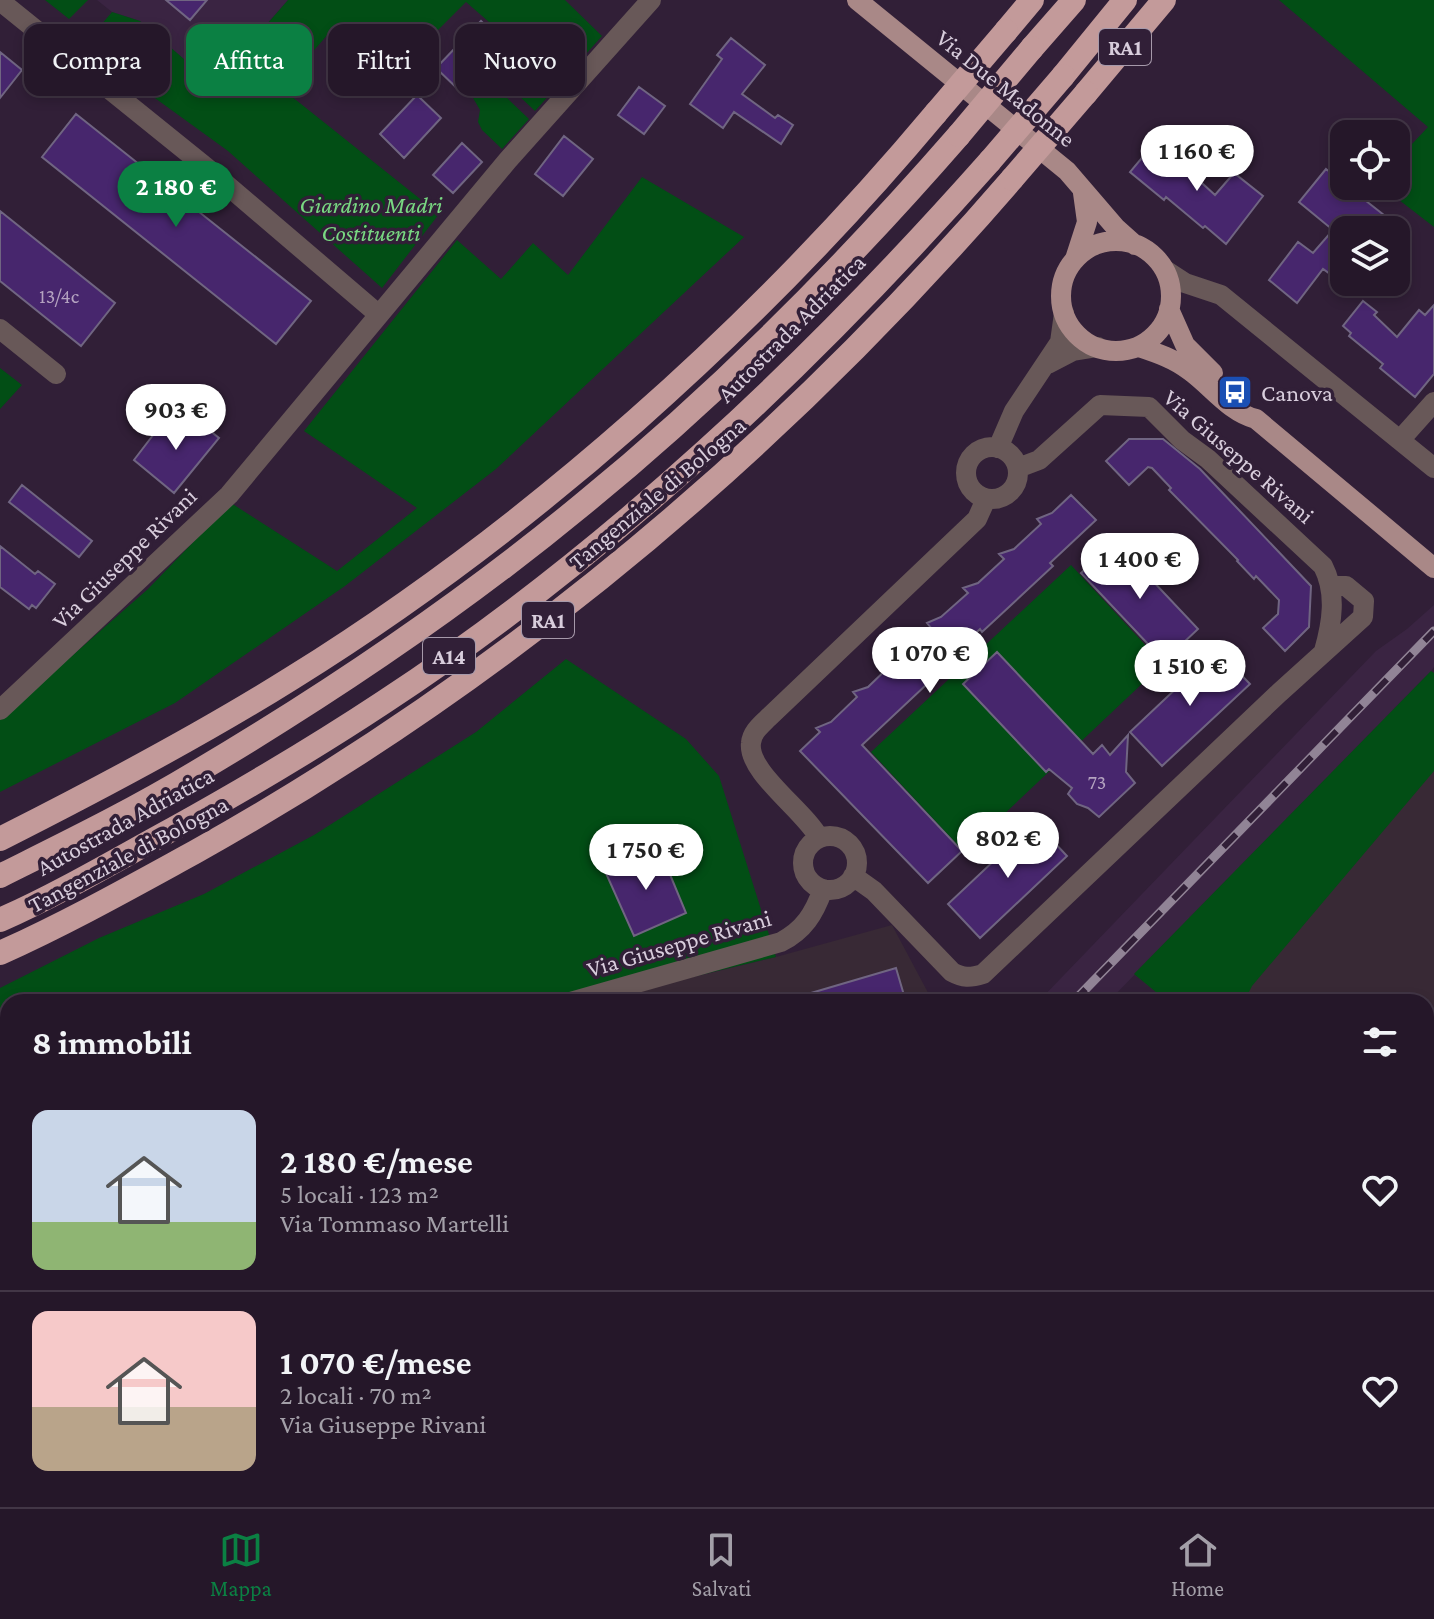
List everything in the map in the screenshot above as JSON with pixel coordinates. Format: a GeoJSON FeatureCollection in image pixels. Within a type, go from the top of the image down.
{"type":"FeatureCollection","features":[{"type":"Feature","properties":{"kind":"highway"},"geometry":{"type":"LineString","coordinates":[[0,839],[148,762],[291,679],[452,567],[564,480],[734,329],[857,204],[1032,0]]}},
{"type":"Feature","properties":{"kind":"highway","name":"Autostrada Adriatica"},"geometry":{"type":"LineString","coordinates":[[0,876],[193,775],[369,663],[513,560],[583,505],[655,443],[821,284],[959,135],[1074,0]]}},
{"type":"Feature","properties":{"kind":"highway","name":"Autostrada Adriatica"},"geometry":{"type":"LineString","coordinates":[[0,920],[201,813],[385,701],[529,597],[607,536],[775,387],[845,317],[990,161],[1125,0]]}},
{"type":"Feature","properties":{"kind":"highway","name":"Tangenziale di Bologna"},"geometry":{"type":"LineString","coordinates":[[4,953],[282,802],[465,683],[692,504],[794,411],[920,283],[1164,0]]}},
{"type":"Feature","properties":{"kind":"highway"},"geometry":{"type":"LineString","coordinates":[[0,824],[112,771],[148,762]]}},
{"type":"Feature","properties":{"kind":"main road","name":"Via Due Madonne"},"geometry":{"type":"LineString","coordinates":[[857,0],[1067,171],[1135,245]]}},
{"type":"Feature","properties":{"kind":"main road"},"geometry":{"type":"LineString","coordinates":[[1082,189],[1087,222],[1075,259],[1065,277],[1061,301],[1074,331],[1098,347],[1112,351],[1139,347],[1176,361],[1240,415],[1256,419],[1434,568]]}},
{"type":"Feature","properties":{"kind":"main road"},"geometry":{"type":"LineString","coordinates":[[1075,259],[1091,246],[1111,241],[1135,245],[1156,258],[1165,270],[1171,292],[1169,308],[1158,332],[1139,347]]}},
{"type":"Feature","properties":{"kind":"main road"},"geometry":{"type":"LineString","coordinates":[[1169,308],[1191,353],[1250,405],[1256,419]]}},
{"type":"Feature","properties":{"kind":"street","name":"Via Giuseppe Rivani"},"geometry":{"type":"LineString","coordinates":[[0,710],[229,495],[508,160],[651,0]]}},
{"type":"Feature","properties":{"kind":"street"},"geometry":{"type":"LineString","coordinates":[[0,1],[207,168],[378,314]]}},
{"type":"Feature","properties":{"kind":"street"},"geometry":{"type":"LineString","coordinates":[[1165,270],[1185,283],[1214,291],[1230,301],[1434,468]]}},
{"type":"Feature","properties":{"kind":"street"},"geometry":{"type":"LineString","coordinates":[[1169,308],[1187,297],[1199,295],[1230,301]]}},
{"type":"Feature","properties":{"kind":"street"},"geometry":{"type":"LineString","coordinates":[[998,448],[1014,411],[1060,342],[1064,313]]}},
{"type":"Feature","properties":{"kind":"street"},"geometry":{"type":"LineString","coordinates":[[0,329],[56,374]]}},
{"type":"Feature","properties":{"kind":"street"},"geometry":{"type":"LineString","coordinates":[[1045,366],[1073,351],[1098,347]]}},
{"type":"Feature","properties":{"kind":"street"},"geometry":{"type":"LineString","coordinates":[[1400,440],[1434,402]]}},
{"type":"Feature","properties":{"kind":"street","name":"Via Giuseppe Rivani"},"geometry":{"type":"LineString","coordinates":[[819,838],[810,823],[756,764],[751,747],[753,735],[977,519],[986,499],[1002,498],[1009,494],[1017,480],[1018,468],[1039,460],[1100,405],[1146,406],[1153,410],[1182,440],[1208,459],[1315,556],[1331,586]]}},
{"type":"Feature","properties":{"kind":"street"},"geometry":{"type":"LineString","coordinates":[[986,499],[971,489],[967,481],[968,462],[980,450],[998,448],[1012,457],[1018,468]]}},
{"type":"Feature","properties":{"kind":"street"},"geometry":{"type":"LineString","coordinates":[[853,876],[874,891],[952,972],[971,978],[983,974],[1363,617],[1366,611],[1364,601],[1352,589],[1331,586],[1329,632],[1324,651]]}},
{"type":"Feature","properties":{"kind":"street"},"geometry":{"type":"LineString","coordinates":[[837,837],[851,846],[857,861],[853,876],[841,888],[823,889],[811,883],[803,866],[807,849],[819,838],[837,837]]}},
{"type":"Feature","properties":{"kind":"street","name":"Via Giuseppe Rivani"},"geometry":{"type":"LineString","coordinates":[[598,994],[781,942],[804,927],[823,889]]}},
{"type":"Feature","properties":{"kind":"shaded area"},"geometry":{"type":"Polygon","coordinates":[[[97,0],[288,0],[267,24],[186,24],[186,61],[170,47],[170,24],[143,24],[112,12],[97,0]]]}},
{"type":"Feature","properties":{"kind":"shaded area"},"geometry":{"type":"Polygon","coordinates":[[[1434,605],[1434,667],[1431,671],[1116,994],[1046,994],[1376,651],[1434,605]]]}},
{"type":"Feature","properties":{"kind":"shaded area"},"geometry":{"type":"Polygon","coordinates":[[[1431,671],[1434,673],[1434,994],[1158,994],[1134,974],[1431,671]]]}},
{"type":"Feature","properties":{"kind":"shaded area"},"geometry":{"type":"Polygon","coordinates":[[[892,925],[929,994],[622,994],[892,925]]]}},
{"type":"Feature","properties":{"kind":"green space"},"geometry":{"type":"Polygon","coordinates":[[[45,0],[88,0],[69,19],[45,0]]]}},
{"type":"Feature","properties":{"kind":"green space","name":"Giardino Madri Costituenti"},"geometry":{"type":"Polygon","coordinates":[[[288,0],[565,0],[602,36],[585,55],[585,24],[491,24],[466,2],[439,29],[439,24],[328,24],[328,34],[312,53],[312,24],[267,24],[288,0]]]}},
{"type":"Feature","properties":{"kind":"green space"},"geometry":{"type":"Polygon","coordinates":[[[1279,0],[1434,0],[1434,227],[1399,200],[1410,200],[1410,146],[1428,127],[1279,0]]]}},
{"type":"Feature","properties":{"kind":"green space","name":"Giardino Madri Costituenti"},"geometry":{"type":"Polygon","coordinates":[[[112,12],[143,24],[102,24],[112,12]]]}},
{"type":"Feature","properties":{"kind":"green space","name":"Giardino Madri Costituenti"},"geometry":{"type":"Polygon","coordinates":[[[170,47],[186,61],[186,96],[291,96],[439,214],[382,288],[228,151],[152,96],[170,96],[170,47]]]}},
{"type":"Feature","properties":{"kind":"green space"},"geometry":{"type":"Polygon","coordinates":[[[472,96],[505,96],[529,119],[502,149],[482,130],[478,122],[480,110],[472,96]]]}},
{"type":"Feature","properties":{"kind":"green space","name":"Giardino Madri Costituenti"},"geometry":{"type":"Polygon","coordinates":[[[519,96],[548,96],[535,111],[519,96]]]}},
{"type":"Feature","properties":{"kind":"green space"},"geometry":{"type":"Polygon","coordinates":[[[642,177],[744,237],[496,469],[345,586],[175,703],[0,792],[0,719],[148,589],[231,503],[337,571],[417,508],[304,431],[457,240],[501,279],[533,243],[568,275],[642,177]]]}},
{"type":"Feature","properties":{"kind":"green space"},"geometry":{"type":"Polygon","coordinates":[[[0,368],[22,385],[0,409],[0,368]]]}},
{"type":"Feature","properties":{"kind":"green space"},"geometry":{"type":"Polygon","coordinates":[[[1071,565],[1163,664],[964,852],[871,752],[1071,565]]]}},
{"type":"Feature","properties":{"kind":"green space"},"geometry":{"type":"Polygon","coordinates":[[[566,659],[686,739],[719,776],[776,957],[621,994],[0,994],[0,988],[99,938],[204,894],[314,835],[476,732],[566,659]]]}},
{"type":"Feature","properties":{"kind":"green space"},"geometry":{"type":"Polygon","coordinates":[[[1431,671],[1434,673],[1434,771],[1248,994],[1158,994],[1134,974],[1431,671]]]}},
{"type":"Feature","properties":{"kind":"building"},"geometry":{"type":"Polygon","coordinates":[[[166,0],[207,0],[190,20],[166,0]]]}},
{"type":"Feature","properties":{"kind":"building"},"geometry":{"type":"Polygon","coordinates":[[[731,38],[765,65],[742,94],[775,118],[778,115],[793,125],[781,144],[734,112],[723,128],[690,104],[722,59],[717,55],[731,38]]]}},
{"type":"Feature","properties":{"kind":"building"},"geometry":{"type":"Polygon","coordinates":[[[455,48],[455,86],[439,71],[439,65],[455,48]]]}},
{"type":"Feature","properties":{"kind":"building"},"geometry":{"type":"Polygon","coordinates":[[[0,52],[22,70],[0,98],[0,52]]]}},
{"type":"Feature","properties":{"kind":"building"},"geometry":{"type":"Polygon","coordinates":[[[639,87],[665,106],[644,134],[618,115],[639,87]]]}},
{"type":"Feature","properties":{"kind":"building"},"geometry":{"type":"Polygon","coordinates":[[[416,96],[441,118],[404,158],[380,134],[416,96]]]}},
{"type":"Feature","properties":{"kind":"building"},"geometry":{"type":"Polygon","coordinates":[[[76,114],[311,301],[276,344],[42,157],[76,114]]]}},
{"type":"Feature","properties":{"kind":"building"},"geometry":{"type":"Polygon","coordinates":[[[564,136],[593,159],[563,196],[535,174],[564,136]]]}},
{"type":"Feature","properties":{"kind":"building"},"geometry":{"type":"Polygon","coordinates":[[[1156,141],[1215,195],[1234,173],[1263,196],[1226,244],[1130,172],[1156,141]]]}},
{"type":"Feature","properties":{"kind":"building"},"geometry":{"type":"Polygon","coordinates":[[[462,143],[482,162],[453,193],[433,175],[462,143]]]}},
{"type":"Feature","properties":{"kind":"building"},"geometry":{"type":"Polygon","coordinates":[[[1326,169],[1330,172],[1330,200],[1365,200],[1385,216],[1330,216],[1330,228],[1299,202],[1326,169]]]}},
{"type":"Feature","properties":{"kind":"building"},"geometry":{"type":"Polygon","coordinates":[[[0,211],[115,303],[81,346],[0,281],[0,211]]]}},
{"type":"Feature","properties":{"kind":"building"},"geometry":{"type":"Polygon","coordinates":[[[1330,233],[1330,274],[1323,269],[1297,303],[1269,280],[1298,242],[1313,253],[1330,233]]]}},
{"type":"Feature","properties":{"kind":"building"},"geometry":{"type":"Polygon","coordinates":[[[1363,301],[1377,312],[1374,315],[1397,337],[1419,310],[1425,315],[1434,305],[1434,374],[1415,397],[1380,368],[1383,364],[1349,336],[1351,333],[1343,326],[1363,301]]]}},
{"type":"Feature","properties":{"kind":"building"},"geometry":{"type":"Polygon","coordinates":[[[167,417],[185,431],[195,419],[219,438],[174,493],[134,460],[167,417]]]}},
{"type":"Feature","properties":{"kind":"building"},"geometry":{"type":"Polygon","coordinates":[[[1129,439],[1163,439],[1200,469],[1311,586],[1309,627],[1285,651],[1263,628],[1278,614],[1279,600],[1256,576],[1254,579],[1152,468],[1148,467],[1129,485],[1106,461],[1129,439]]]}},
{"type":"Feature","properties":{"kind":"building"},"geometry":{"type":"Polygon","coordinates":[[[22,485],[92,541],[79,557],[9,502],[22,485]]]}},
{"type":"Feature","properties":{"kind":"building"},"geometry":{"type":"Polygon","coordinates":[[[1071,495],[1096,520],[1050,563],[1053,566],[939,667],[942,670],[862,745],[962,851],[928,883],[800,751],[820,732],[816,728],[831,722],[857,697],[853,692],[868,687],[893,663],[889,658],[904,653],[931,628],[927,623],[941,617],[968,593],[963,588],[978,583],[1004,559],[999,554],[1014,549],[1041,524],[1037,519],[1052,513],[1071,495]]]}},
{"type":"Feature","properties":{"kind":"building"},"geometry":{"type":"Polygon","coordinates":[[[1115,541],[1198,629],[1164,661],[1081,573],[1115,541]]]}},
{"type":"Feature","properties":{"kind":"building"},"geometry":{"type":"Polygon","coordinates":[[[0,546],[35,574],[38,571],[55,584],[36,608],[32,605],[29,609],[0,587],[0,546]]]}},
{"type":"Feature","properties":{"kind":"building"},"geometry":{"type":"Polygon","coordinates":[[[1217,650],[1250,684],[1162,766],[1130,732],[1217,650]]]}},
{"type":"Feature","properties":{"kind":"building"},"geometry":{"type":"Polygon","coordinates":[[[997,652],[1093,754],[1102,745],[1110,755],[1128,735],[1126,772],[1135,783],[1099,817],[1077,804],[1068,794],[1072,788],[1049,769],[1046,772],[963,684],[997,652]]]}},
{"type":"Feature","properties":{"kind":"building"},"geometry":{"type":"Polygon","coordinates":[[[1035,822],[1067,856],[980,938],[948,904],[1035,822]]]}},
{"type":"Feature","properties":{"kind":"building"},"geometry":{"type":"Polygon","coordinates":[[[659,848],[686,913],[634,936],[605,871],[659,848]]]}},
{"type":"Feature","properties":{"kind":"building"},"geometry":{"type":"Polygon","coordinates":[[[896,968],[904,994],[808,994],[896,968]]]}},
{"type":"Feature","properties":{"kind":"railway"},"geometry":{"type":"LineString","coordinates":[[1081,994],[1434,631]]}},
{"type":"Feature","properties":{"kind":"place","name":"Canova"},"geometry":{"type":"Point","coordinates":[1235,392]}}]}
